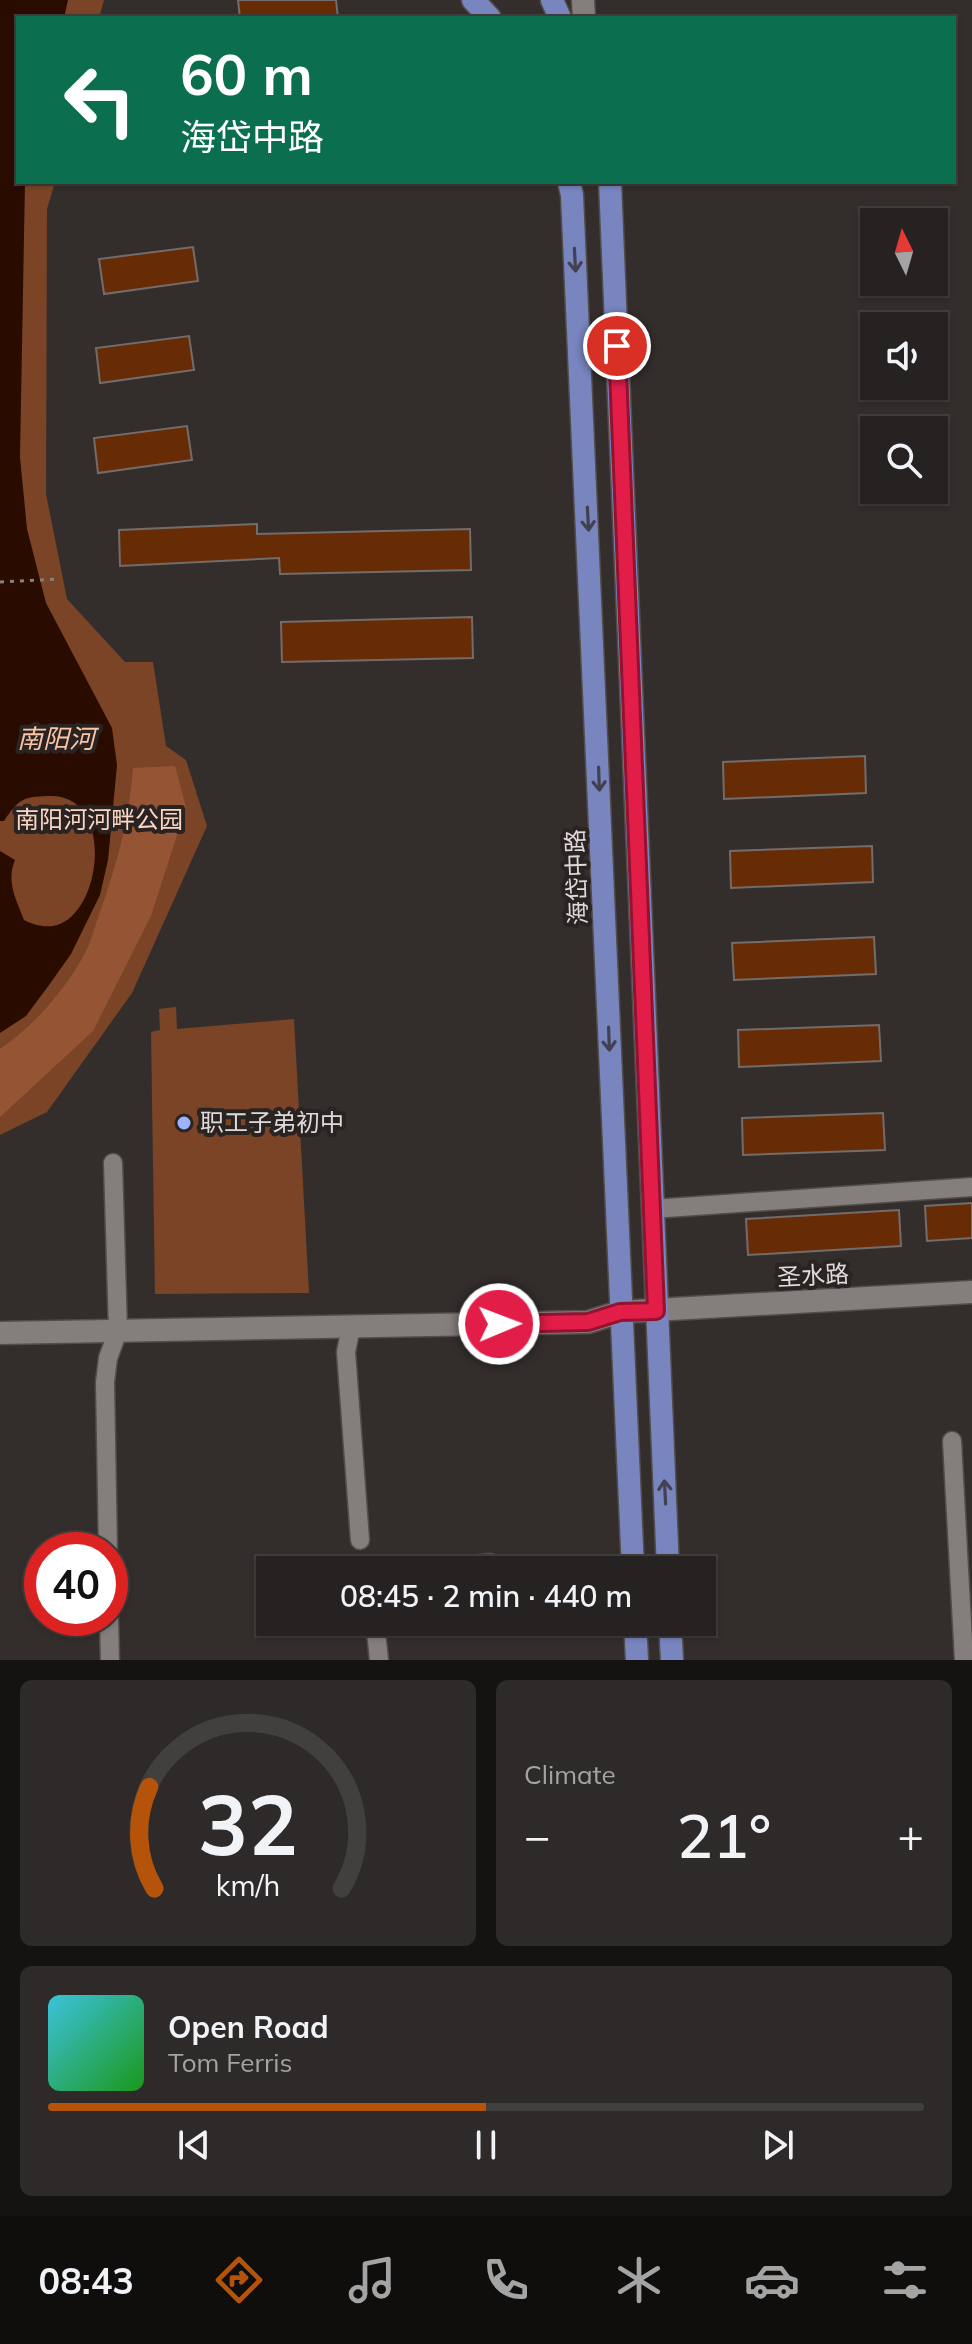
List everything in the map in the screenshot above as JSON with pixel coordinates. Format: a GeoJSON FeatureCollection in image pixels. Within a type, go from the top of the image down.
{"type":"FeatureCollection","features":[{"type":"Feature","properties":{"kind":"main road"},"geometry":{"type":"LineString","coordinates":[[473,0],[488,16]]}},
{"type":"Feature","properties":{"kind":"main road","name":"海岱中路"},"geometry":{"type":"LineString","coordinates":[[569,184],[591,591],[632,1556]]}},
{"type":"Feature","properties":{"kind":"main road"},"geometry":{"type":"LineString","coordinates":[[610,184],[667,1556]]}},
{"type":"Feature","properties":{"kind":"main road"},"geometry":{"type":"LineString","coordinates":[[636,1636],[637,1660]]}},
{"type":"Feature","properties":{"kind":"main road"},"geometry":{"type":"LineString","coordinates":[[671,1636],[672,1660]]}},
{"type":"Feature","properties":{"kind":"street"},"geometry":{"type":"LineString","coordinates":[[108,1532],[105,1382],[108,1358],[118,1331],[113,1163]]}},
{"type":"Feature","properties":{"kind":"street"},"geometry":{"type":"LineString","coordinates":[[652,1209],[972,1187]]}},
{"type":"Feature","properties":{"kind":"street","name":"圣水路"},"geometry":{"type":"LineString","coordinates":[[0,1333],[588,1322],[620,1312],[972,1292]]}},
{"type":"Feature","properties":{"kind":"street"},"geometry":{"type":"LineString","coordinates":[[351,1327],[346,1352],[360,1540]]}},
{"type":"Feature","properties":{"kind":"street"},"geometry":{"type":"LineString","coordinates":[[952,1441],[964,1660]]}},
{"type":"Feature","properties":{"kind":"street"},"geometry":{"type":"LineString","coordinates":[[109,1636],[110,1660]]}},
{"type":"Feature","properties":{"kind":"street"},"geometry":{"type":"LineString","coordinates":[[376,1636],[379,1660]]}},
{"type":"Feature","properties":{"kind":"path"},"geometry":{"type":"LineString","coordinates":[[0,582],[58,579]]}},
{"type":"Feature","properties":{"kind":"green space","name":"南阳河河畔公园"},"geometry":{"type":"Polygon","coordinates":[[[0,0],[104,0],[100,16],[16,16],[16,184],[54,184],[47,209],[46,494],[67,599],[125,662],[153,662],[166,746],[186,760],[207,826],[132,993],[47,1112],[0,1135],[0,0]]]}},
{"type":"Feature","properties":{"kind":"green space"},"geometry":{"type":"Polygon","coordinates":[[[176,1007],[177,1029],[294,1019],[309,1293],[155,1294],[151,1032],[160,1030],[159,1009],[176,1007]]]}},
{"type":"Feature","properties":{"kind":"shaded area"},"geometry":{"type":"Polygon","coordinates":[[[175,766],[186,807],[151,916],[93,1031],[0,1117],[0,1049],[48,1006],[87,949],[121,844],[133,768],[175,766]]]}},
{"type":"Feature","properties":{"kind":"water","name":"南阳河"},"geometry":{"type":"Polygon","coordinates":[[[0,0],[68,0],[64,16],[16,16],[16,184],[25,184],[20,457],[27,529],[46,603],[112,728],[117,765],[108,860],[100,895],[71,954],[49,985],[26,1016],[0,1033],[0,851],[15,860],[12,883],[24,920],[46,926],[60,924],[75,913],[86,896],[93,875],[95,852],[92,830],[83,812],[69,800],[32,797],[18,804],[4,821],[0,821],[0,0]]]}},
{"type":"Feature","properties":{"kind":"building"},"geometry":{"type":"Polygon","coordinates":[[[238,0],[336,0],[338,16],[240,16],[238,0]]]}},
{"type":"Feature","properties":{"kind":"building"},"geometry":{"type":"Polygon","coordinates":[[[193,247],[198,281],[104,294],[99,259],[193,247]]]}},
{"type":"Feature","properties":{"kind":"building"},"geometry":{"type":"Polygon","coordinates":[[[189,336],[194,370],[100,383],[96,348],[189,336]]]}},
{"type":"Feature","properties":{"kind":"building"},"geometry":{"type":"Polygon","coordinates":[[[187,426],[192,460],[98,473],[94,438],[187,426]]]}},
{"type":"Feature","properties":{"kind":"building"},"geometry":{"type":"Polygon","coordinates":[[[257,524],[257,534],[470,529],[471,570],[280,574],[279,558],[120,566],[119,530],[257,524]]]}},
{"type":"Feature","properties":{"kind":"building"},"geometry":{"type":"Polygon","coordinates":[[[472,617],[473,658],[282,662],[281,622],[472,617]]]}},
{"type":"Feature","properties":{"kind":"building"},"geometry":{"type":"Polygon","coordinates":[[[865,756],[866,793],[724,799],[723,762],[865,756]]]}},
{"type":"Feature","properties":{"kind":"building"},"geometry":{"type":"Polygon","coordinates":[[[872,846],[873,882],[731,888],[730,851],[872,846]]]}},
{"type":"Feature","properties":{"kind":"building"},"geometry":{"type":"Polygon","coordinates":[[[874,937],[876,974],[734,980],[732,943],[874,937]]]}},
{"type":"Feature","properties":{"kind":"building"},"geometry":{"type":"Polygon","coordinates":[[[879,1025],[881,1061],[739,1067],[738,1030],[879,1025]]]}},
{"type":"Feature","properties":{"kind":"building"},"geometry":{"type":"Polygon","coordinates":[[[883,1113],[885,1150],[743,1155],[742,1118],[883,1113]]]}},
{"type":"Feature","properties":{"kind":"building"},"geometry":{"type":"Polygon","coordinates":[[[972,1203],[972,1238],[927,1241],[925,1206],[972,1203]]]}},
{"type":"Feature","properties":{"kind":"building"},"geometry":{"type":"Polygon","coordinates":[[[899,1210],[901,1246],[748,1255],[746,1219],[899,1210]]]}},
{"type":"Feature","properties":{"kind":"place","name":"职工子弟初中"},"geometry":{"type":"Point","coordinates":[184,1123]}},
{"type":"Feature","properties":{"kind":"route"},"geometry":{"type":"LineString","coordinates":[[499,1324],[588,1322],[620,1312],[656,1311],[617,346]]}}]}
